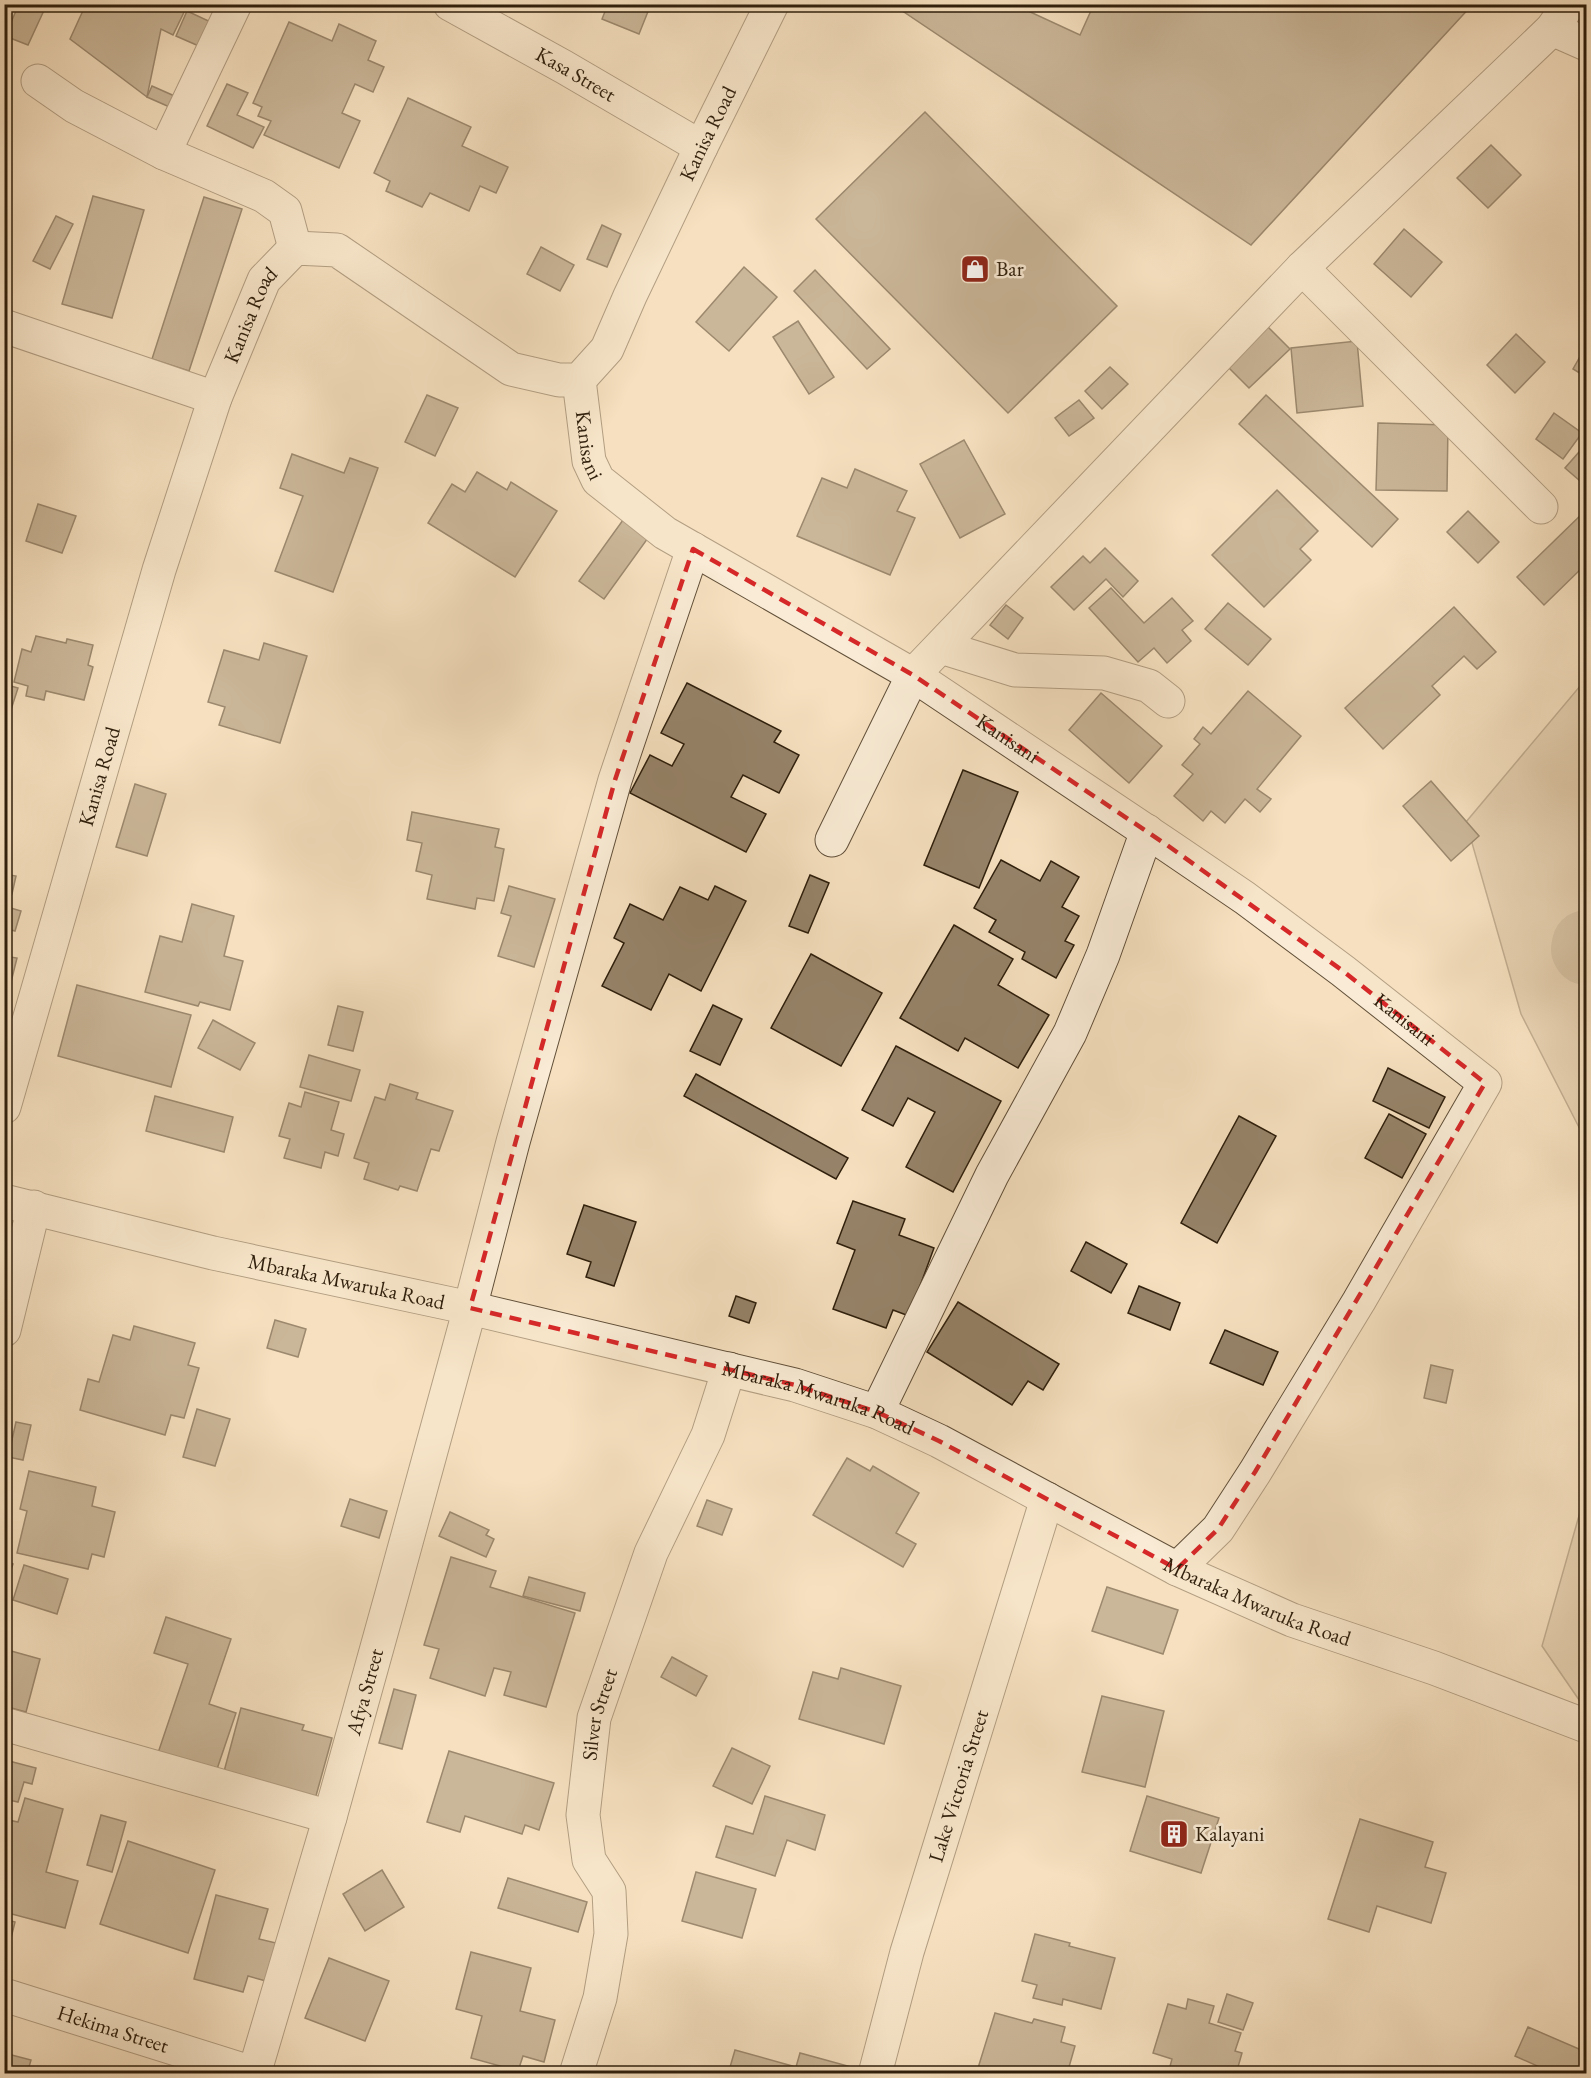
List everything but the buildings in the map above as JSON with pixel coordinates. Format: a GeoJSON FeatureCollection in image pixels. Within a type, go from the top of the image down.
{"type":"FeatureCollection","features":[{"type":"Feature","properties":{"kind":"street"},"geometry":{"type":"LineString","coordinates":[[164,153],[236,4]]}},
{"type":"Feature","properties":{"kind":"street","name":"Kanisa Road"},"geometry":{"type":"LineString","coordinates":[[4,1107],[159,570],[215,398],[264,280],[295,248],[337,250],[511,369],[559,380],[579,380],[608,349],[630,296],[772,4]]}},
{"type":"Feature","properties":{"kind":"street","name":"Kasa Street"},"geometry":{"type":"LineString","coordinates":[[462,8],[701,147]]}},
{"type":"Feature","properties":{"kind":"street"},"geometry":{"type":"LineString","coordinates":[[832,840],[913,675],[1302,268],[1560,17],[1587,45]]}},
{"type":"Feature","properties":{"kind":"street"},"geometry":{"type":"LineString","coordinates":[[38,81],[74,106],[164,153],[264,196],[285,211],[295,248]]}},
{"type":"Feature","properties":{"kind":"street"},"geometry":{"type":"LineString","coordinates":[[1302,268],[1541,507]]}},
{"type":"Feature","properties":{"kind":"street"},"geometry":{"type":"LineString","coordinates":[[4,326],[215,398]]}},
{"type":"Feature","properties":{"kind":"street","name":"Kanisani"},"geometry":{"type":"LineString","coordinates":[[579,380],[590,461],[598,480],[665,533],[913,675],[1147,831],[1245,898],[1343,971],[1485,1083],[1359,1301],[1255,1472],[1218,1529],[1177,1569]]}},
{"type":"Feature","properties":{"kind":"street","name":"Afya Street"},"geometry":{"type":"LineString","coordinates":[[255,2073],[330,1817],[470,1308],[513,1142],[615,780],[693,549]]}},
{"type":"Feature","properties":{"kind":"street"},"geometry":{"type":"LineString","coordinates":[[941,647],[1015,670],[1104,673],[1149,686],[1167,700]]}},
{"type":"Feature","properties":{"kind":"street"},"geometry":{"type":"LineString","coordinates":[[878,1412],[992,1175],[1070,1033],[1103,955],[1147,831]]}},
{"type":"Feature","properties":{"kind":"street"},"geometry":{"type":"LineString","coordinates":[[4,1330],[19,1204]]}},
{"type":"Feature","properties":{"kind":"street","name":"Mbaraka Mwaruka Road"},"geometry":{"type":"LineString","coordinates":[[19,1204],[213,1253],[470,1308],[729,1369],[795,1385],[878,1412],[939,1441],[1177,1569],[1292,1620],[1434,1668],[1587,1726]]}},
{"type":"Feature","properties":{"kind":"street","name":"Silver Street"},"geometry":{"type":"LineString","coordinates":[[576,2073],[600,1998],[611,1934],[609,1891],[589,1860],[583,1815],[594,1718],[651,1552],[708,1435],[729,1369]]}},
{"type":"Feature","properties":{"kind":"street","name":"Lake Victoria Street"},"geometry":{"type":"LineString","coordinates":[[875,2073],[907,1952],[1047,1499]]}},
{"type":"Feature","properties":{"kind":"street"},"geometry":{"type":"LineString","coordinates":[[4,1724],[330,1817]]}},
{"type":"Feature","properties":{"kind":"street","name":"Hekima Street"},"geometry":{"type":"LineString","coordinates":[[4,1995],[255,2073]]}},
{"type":"Feature","properties":{"kind":"highlighted area"},"geometry":{"type":"Polygon","coordinates":[[[693,549],[913,675],[1167,845],[1343,971],[1485,1083],[1255,1472],[1218,1529],[1177,1569],[939,1441],[877,1412],[795,1385],[470,1308],[615,780],[693,549]]]}},
{"type":"Feature","properties":{"kind":"shaded area"},"geometry":{"type":"Polygon","coordinates":[[[1586,679],[1586,1141],[1521,1014],[1466,822],[1586,679]]]}},
{"type":"Feature","properties":{"kind":"shaded area"},"geometry":{"type":"Polygon","coordinates":[[[1586,1491],[1586,1710],[1542,1646],[1586,1491]]]}},
{"type":"Feature","properties":{"kind":"waterway"},"geometry":{"type":"LineString","coordinates":[[1586,944],[1586,951]]}},
{"type":"Feature","properties":{"kind":"place","name":"Bar"},"geometry":{"type":"Point","coordinates":[975,269]}},
{"type":"Feature","properties":{"kind":"place","name":"Kalayani"},"geometry":{"type":"Point","coordinates":[1174,1834]}}]}
